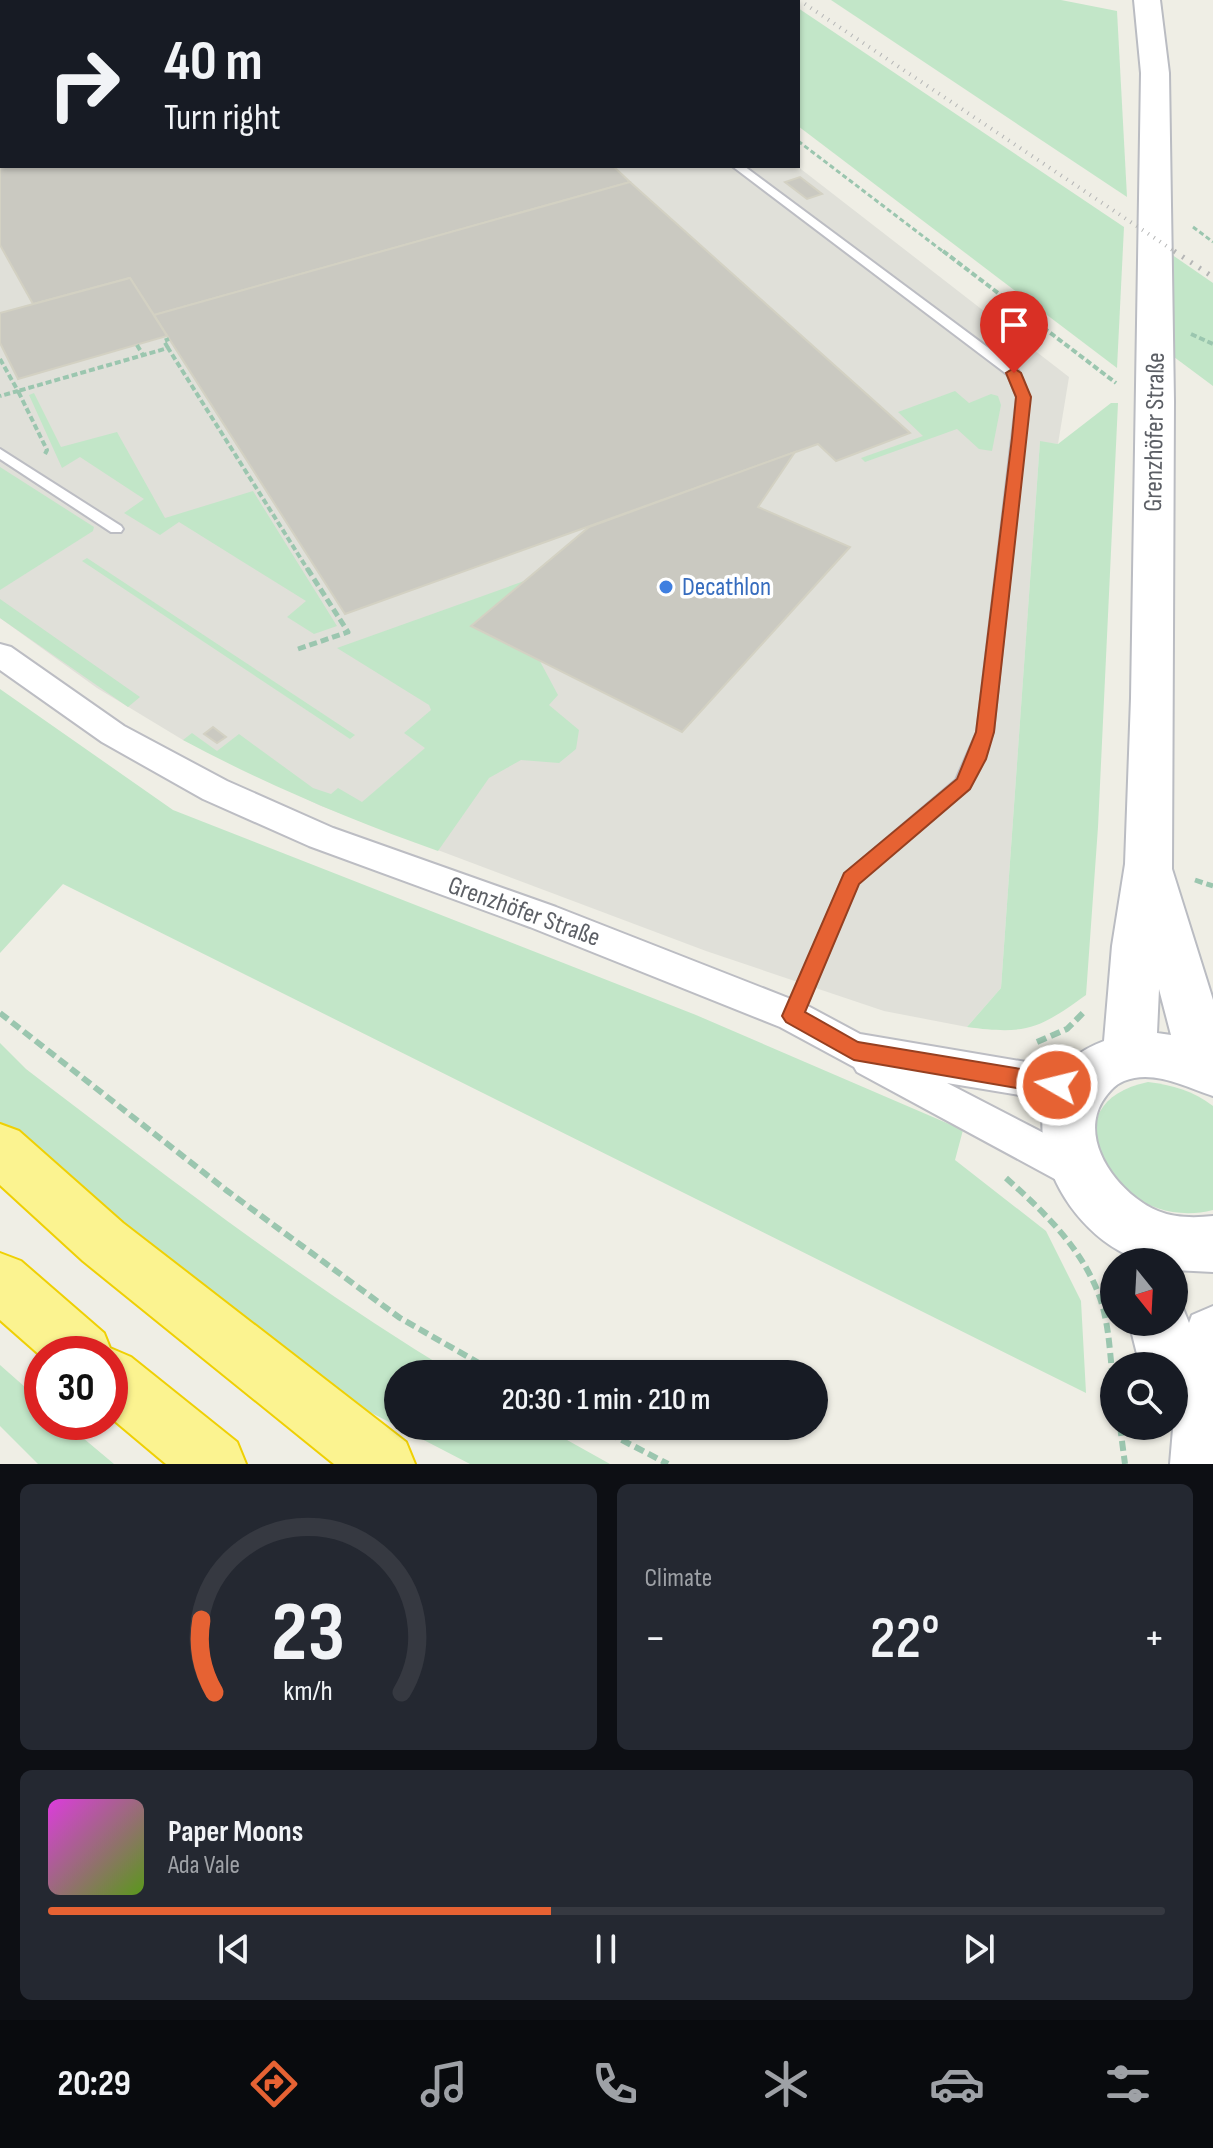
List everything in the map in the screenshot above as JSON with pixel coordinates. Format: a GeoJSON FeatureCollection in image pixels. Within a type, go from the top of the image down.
{"type":"FeatureCollection","features":[{"type":"Feature","properties":{"kind":"highway"},"geometry":{"type":"LineString","coordinates":[[0,1149],[103,1242],[384,1464]]}},
{"type":"Feature","properties":{"kind":"highway"},"geometry":{"type":"LineString","coordinates":[[0,1281],[63,1336]]}},
{"type":"Feature","properties":{"kind":"highway"},"geometry":{"type":"LineString","coordinates":[[128,1393],[215,1464]]}},
{"type":"Feature","properties":{"kind":"street","name":"Grenzhöfer Straße"},"geometry":{"type":"LineString","coordinates":[[1129,1056],[1137,946],[1149,864],[1156,401],[1155,73],[1147,0]]}},
{"type":"Feature","properties":{"kind":"street","name":"Grenzhöfer Straße"},"geometry":{"type":"LineString","coordinates":[[0,655],[113,734],[215,790],[321,837],[543,917],[793,1016],[854,1050],[1079,1088],[1091,1074],[1108,1063],[1129,1056],[1154,1055],[1181,1059],[1210,1071]]}},
{"type":"Feature","properties":{"kind":"street","name":"Grenzhöfer Straße"},"geometry":{"type":"LineString","coordinates":[[1149,864],[1210,1071]]}},
{"type":"Feature","properties":{"kind":"street"},"geometry":{"type":"LineString","coordinates":[[854,1050],[941,1102],[983,1119],[1078,1171]]}},
{"type":"Feature","properties":{"kind":"street"},"geometry":{"type":"LineString","coordinates":[[1079,1088],[1068,1113],[1068,1141],[1078,1171],[1097,1199],[1138,1245],[1158,1239],[1195,1246],[1213,1244]]}},
{"type":"Feature","properties":{"kind":"street"},"geometry":{"type":"LineString","coordinates":[[1201,1457],[1213,1336]]}},
{"type":"Feature","properties":{"kind":"street"},"geometry":{"type":"LineString","coordinates":[[1188,1418],[1201,1457]]}},
{"type":"Feature","properties":{"kind":"lane"},"geometry":{"type":"LineString","coordinates":[[740,168],[1014,373],[1023,397],[1011,534],[985,732],[976,759],[963,784],[851,879],[793,1016]]}},
{"type":"Feature","properties":{"kind":"lane"},"geometry":{"type":"LineString","coordinates":[[0,453],[116,529]]}},
{"type":"Feature","properties":{"kind":"path"},"geometry":{"type":"LineString","coordinates":[[800,143],[1130,393],[1156,401]]}},
{"type":"Feature","properties":{"kind":"path"},"geometry":{"type":"LineString","coordinates":[[169,339],[164,341],[168,348],[348,632],[298,649]]}},
{"type":"Feature","properties":{"kind":"path"},"geometry":{"type":"LineString","coordinates":[[137,345],[143,355]]}},
{"type":"Feature","properties":{"kind":"path"},"geometry":{"type":"LineString","coordinates":[[0,396],[168,348]]}},
{"type":"Feature","properties":{"kind":"path"},"geometry":{"type":"LineString","coordinates":[[0,359],[47,450],[28,473]]}},
{"type":"Feature","properties":{"kind":"path"},"geometry":{"type":"LineString","coordinates":[[994,1075],[1001,1046],[1038,1041],[1067,1029],[1089,1008]]}},
{"type":"Feature","properties":{"kind":"path"},"geometry":{"type":"LineString","coordinates":[[0,1013],[226,1190],[400,1318],[474,1360]]}},
{"type":"Feature","properties":{"kind":"path"},"geometry":{"type":"LineString","coordinates":[[983,1119],[975,1152],[1033,1202],[1061,1233],[1100,1298],[1108,1352]]}},
{"type":"Feature","properties":{"kind":"path"},"geometry":{"type":"LineString","coordinates":[[622,1440],[668,1464]]}},
{"type":"Feature","properties":{"kind":"path"},"geometry":{"type":"LineString","coordinates":[[1122,1440],[1125,1464]]}},
{"type":"Feature","properties":{"kind":"shaded area"},"geometry":{"type":"Polygon","coordinates":[[[0,168],[800,168],[1069,377],[1058,444],[1040,442],[1001,988],[967,1027],[884,1011],[706,951],[321,806],[183,740],[97,688],[0,618],[0,168]]]}},
{"type":"Feature","properties":{"kind":"green space"},"geometry":{"type":"Polygon","coordinates":[[[831,0],[1061,0],[1117,11],[1127,197],[831,0]]]}},
{"type":"Feature","properties":{"kind":"green space"},"geometry":{"type":"Polygon","coordinates":[[[800,9],[1124,227],[1117,368],[800,128],[800,9]]]}},
{"type":"Feature","properties":{"kind":"green space"},"geometry":{"type":"Polygon","coordinates":[[[1168,252],[1213,283],[1213,386],[1170,354],[1168,252]]]}},
{"type":"Feature","properties":{"kind":"green space"},"geometry":{"type":"Polygon","coordinates":[[[955,391],[969,403],[991,394],[998,396],[1001,405],[992,451],[979,449],[957,429],[865,462],[861,458],[923,436],[898,412],[955,391]]]}},
{"type":"Feature","properties":{"kind":"green space"},"geometry":{"type":"Polygon","coordinates":[[[34,393],[61,447],[117,432],[165,518],[253,491],[337,626],[314,634],[287,617],[306,601],[179,522],[160,535],[124,513],[144,499],[80,457],[62,468],[29,395],[34,393]]]}},
{"type":"Feature","properties":{"kind":"green space"},"geometry":{"type":"Polygon","coordinates":[[[1111,403],[1118,403],[1098,827],[1086,995],[1031,1027],[1004,1030],[967,1027],[1001,988],[1040,441],[1058,444],[1111,403]]]}},
{"type":"Feature","properties":{"kind":"green space"},"geometry":{"type":"Polygon","coordinates":[[[0,467],[94,527],[93,531],[0,590],[0,467]]]}},
{"type":"Feature","properties":{"kind":"green space"},"geometry":{"type":"Polygon","coordinates":[[[87,558],[355,735],[350,739],[82,561],[87,558]]]}},
{"type":"Feature","properties":{"kind":"green space"},"geometry":{"type":"Polygon","coordinates":[[[544,574],[527,637],[558,695],[549,705],[579,730],[576,749],[559,763],[521,760],[489,778],[438,851],[309,800],[183,740],[192,733],[217,751],[239,734],[313,788],[331,794],[338,788],[362,802],[425,748],[404,733],[431,710],[429,705],[337,648],[544,574]]]}},
{"type":"Feature","properties":{"kind":"green space"},"geometry":{"type":"Polygon","coordinates":[[[0,599],[140,697],[128,707],[0,618],[0,599]]]}},
{"type":"Feature","properties":{"kind":"green space"},"geometry":{"type":"Polygon","coordinates":[[[0,689],[173,810],[696,1015],[963,1130],[955,1160],[1046,1231],[1081,1301],[1086,1393],[63,884],[0,953],[0,689]]]}},
{"type":"Feature","properties":{"kind":"green space"},"geometry":{"type":"Polygon","coordinates":[[[0,1043],[26,1069],[236,1228],[433,1360],[384,1360],[384,1419],[310,1381],[0,1123],[0,1043]]]}},
{"type":"Feature","properties":{"kind":"green space"},"geometry":{"type":"Polygon","coordinates":[[[1148,1082],[1182,1090],[1213,1106],[1213,1210],[1178,1213],[1146,1204],[1121,1186],[1103,1164],[1095,1139],[1098,1115],[1115,1095],[1148,1082]]]}},
{"type":"Feature","properties":{"kind":"green space"},"geometry":{"type":"Polygon","coordinates":[[[0,1365],[24,1386],[24,1440],[85,1440],[114,1464],[38,1464],[0,1426],[0,1365]]]}},
{"type":"Feature","properties":{"kind":"green space"},"geometry":{"type":"Polygon","coordinates":[[[424,1440],[567,1440],[610,1464],[470,1464],[424,1440]]]}},
{"type":"Feature","properties":{"kind":"building"},"geometry":{"type":"Polygon","coordinates":[[[0,168],[615,168],[630,182],[154,315],[130,278],[33,304],[0,245],[0,168]]]}},
{"type":"Feature","properties":{"kind":"building"},"geometry":{"type":"Polygon","coordinates":[[[800,177],[822,194],[807,199],[785,182],[800,177]]]}},
{"type":"Feature","properties":{"kind":"building"},"geometry":{"type":"Polygon","coordinates":[[[630,182],[910,433],[836,461],[818,444],[345,614],[154,315],[630,182]]]}},
{"type":"Feature","properties":{"kind":"building"},"geometry":{"type":"Polygon","coordinates":[[[130,278],[167,336],[18,379],[0,343],[0,313],[130,278]]]}},
{"type":"Feature","properties":{"kind":"building","name":"Decathlon"},"geometry":{"type":"Polygon","coordinates":[[[795,452],[758,507],[850,547],[682,732],[471,626],[589,527],[795,452]]]}},
{"type":"Feature","properties":{"kind":"building"},"geometry":{"type":"Polygon","coordinates":[[[213,727],[226,737],[217,743],[204,734],[213,727]]]}},
{"type":"Feature","properties":{"kind":"railway"},"geometry":{"type":"LineString","coordinates":[[800,1],[1177,253]]}},
{"type":"Feature","properties":{"kind":"railway"},"geometry":{"type":"LineString","coordinates":[[1177,253],[1213,277]]}},
{"type":"Feature","properties":{"kind":"place","name":"Decathlon"},"geometry":{"type":"Point","coordinates":[666,587]}},
{"type":"Feature","properties":{"kind":"route"},"geometry":{"type":"LineString","coordinates":[[1014,373],[1023,397],[1011,534],[985,732],[976,759],[963,784],[851,879],[793,1016],[854,1050],[1057,1085]]}}]}
